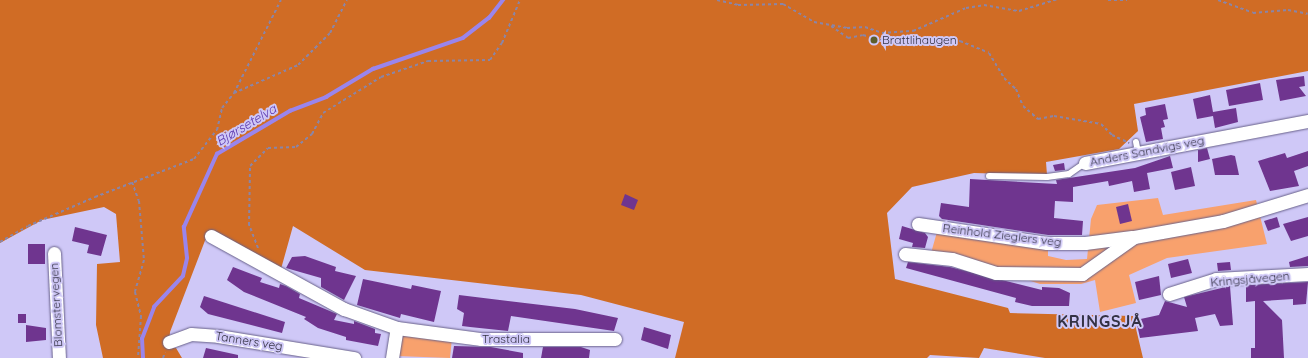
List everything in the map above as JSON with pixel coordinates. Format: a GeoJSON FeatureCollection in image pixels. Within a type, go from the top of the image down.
{"type":"FeatureCollection","features":[{"type":"Feature","properties":{"kind":"street","name":"Anders Sandvigs veg"},"geometry":{"type":"LineString","coordinates":[[1085,163],[1137,147],[1308,121]]}},
{"type":"Feature","properties":{"kind":"street","name":"Reinhold Zieglers veg"},"geometry":{"type":"LineString","coordinates":[[918,224],[1047,243],[1134,237],[1223,221],[1308,195]]}},
{"type":"Feature","properties":{"kind":"street","name":"Trastalia"},"geometry":{"type":"LineString","coordinates":[[211,236],[344,309],[397,328],[481,339],[615,339]]}},
{"type":"Feature","properties":{"kind":"street","name":"Reinhold Zieglers veg"},"geometry":{"type":"LineString","coordinates":[[905,254],[952,258],[996,273],[1082,274],[1134,237]]}},
{"type":"Feature","properties":{"kind":"street","name":"Blomstervegen"},"geometry":{"type":"LineString","coordinates":[[54,253],[59,358]]}},
{"type":"Feature","properties":{"kind":"street","name":"Kringsjåvegen"},"geometry":{"type":"LineString","coordinates":[[1169,294],[1216,279],[1308,274]]}},
{"type":"Feature","properties":{"kind":"street"},"geometry":{"type":"LineString","coordinates":[[392,358],[397,328]]}},
{"type":"Feature","properties":{"kind":"street","name":"Tanners veg"},"geometry":{"type":"LineString","coordinates":[[169,342],[191,334],[218,336],[354,358]]}},
{"type":"Feature","properties":{"kind":"lane","name":"Anders Sandvigs veg"},"geometry":{"type":"LineString","coordinates":[[989,176],[1047,177],[1069,174],[1085,163]]}},
{"type":"Feature","properties":{"kind":"path"},"geometry":{"type":"LineString","coordinates":[[0,242],[28,226],[132,182],[194,159],[217,130],[222,108],[234,93],[281,0]]}},
{"type":"Feature","properties":{"kind":"path"},"geometry":{"type":"LineString","coordinates":[[234,93],[298,65],[330,33],[347,0]]}},
{"type":"Feature","properties":{"kind":"path"},"geometry":{"type":"LineString","coordinates":[[265,266],[249,225],[250,166],[268,148],[296,147],[312,134],[323,114],[381,76],[428,61],[490,60],[502,43],[520,0]]}},
{"type":"Feature","properties":{"kind":"path"},"geometry":{"type":"LineString","coordinates":[[717,0],[738,5],[783,4],[814,22],[831,26],[865,27],[882,32],[913,31],[966,8],[984,5],[1019,11],[1056,0]]}},
{"type":"Feature","properties":{"kind":"path"},"geometry":{"type":"LineString","coordinates":[[1108,0],[1127,0]]}},
{"type":"Feature","properties":{"kind":"path"},"geometry":{"type":"LineString","coordinates":[[1218,0],[1253,13],[1288,10],[1308,14]]}},
{"type":"Feature","properties":{"kind":"path"},"geometry":{"type":"LineString","coordinates":[[831,26],[848,38],[863,35],[881,40],[914,38],[960,41],[989,53],[1004,78],[1016,89],[1023,106],[1038,119],[1054,116],[1101,124],[1112,135],[1137,147]]}},
{"type":"Feature","properties":{"kind":"path"},"geometry":{"type":"LineString","coordinates":[[132,182],[139,201],[144,260],[136,292],[141,316],[138,358]]}},
{"type":"Feature","properties":{"kind":"shaded area"},"geometry":{"type":"Polygon","coordinates":[[[0,0],[1308,0],[1308,71],[1134,104],[1138,131],[1119,149],[1046,162],[1047,175],[974,173],[912,187],[887,213],[895,279],[1008,308],[1010,313],[1133,316],[1143,358],[1045,358],[984,348],[979,358],[930,355],[927,358],[675,358],[684,322],[581,295],[365,270],[293,226],[281,269],[206,238],[170,332],[169,348],[176,348],[182,358],[103,358],[96,325],[97,264],[120,262],[116,214],[104,207],[42,220],[0,243],[0,0]]]}},
{"type":"Feature","properties":{"kind":"shaded area"},"geometry":{"type":"Polygon","coordinates":[[[1158,198],[1163,215],[1256,200],[1267,244],[1167,258],[1129,275],[1136,303],[1100,312],[1095,280],[1081,284],[1040,284],[953,256],[931,253],[937,232],[1048,249],[1048,256],[1066,260],[1087,259],[1091,219],[1097,205],[1158,198]]]}},
{"type":"Feature","properties":{"kind":"shaded area"},"geometry":{"type":"Polygon","coordinates":[[[401,332],[452,338],[450,358],[397,356],[401,332]]]}},
{"type":"Feature","properties":{"kind":"building"},"geometry":{"type":"Polygon","coordinates":[[[1304,76],[1305,86],[1299,87],[1306,96],[1280,101],[1276,80],[1304,76]]]}},
{"type":"Feature","properties":{"kind":"building"},"geometry":{"type":"Polygon","coordinates":[[[1260,83],[1263,100],[1229,106],[1226,90],[1260,83]]]}},
{"type":"Feature","properties":{"kind":"building"},"geometry":{"type":"Polygon","coordinates":[[[1210,95],[1213,112],[1236,108],[1238,122],[1215,128],[1213,116],[1197,119],[1193,99],[1210,95]]]}},
{"type":"Feature","properties":{"kind":"building"},"geometry":{"type":"Polygon","coordinates":[[[1165,104],[1168,119],[1163,120],[1165,127],[1161,128],[1163,139],[1146,142],[1140,117],[1146,115],[1145,108],[1165,104]]]}},
{"type":"Feature","properties":{"kind":"building"},"geometry":{"type":"Polygon","coordinates":[[[1207,148],[1210,159],[1198,162],[1198,150],[1207,148]]]}},
{"type":"Feature","properties":{"kind":"building"},"geometry":{"type":"Polygon","coordinates":[[[1308,151],[1308,166],[1294,171],[1299,186],[1270,191],[1258,161],[1285,153],[1287,158],[1308,151]]]}},
{"type":"Feature","properties":{"kind":"building"},"geometry":{"type":"Polygon","coordinates":[[[1231,155],[1235,156],[1239,175],[1215,175],[1212,159],[1231,155]]]}},
{"type":"Feature","properties":{"kind":"building"},"geometry":{"type":"Polygon","coordinates":[[[1170,156],[1173,168],[1147,173],[1150,189],[1134,192],[1132,181],[1109,186],[1108,181],[1073,187],[1073,202],[1055,201],[1054,218],[1083,221],[1082,235],[1048,235],[942,219],[939,216],[941,203],[969,207],[970,179],[1057,184],[1056,180],[1135,168],[1170,156]]]}},
{"type":"Feature","properties":{"kind":"building"},"geometry":{"type":"Polygon","coordinates":[[[1064,163],[1065,170],[1055,171],[1053,165],[1064,163]]]}},
{"type":"Feature","properties":{"kind":"building"},"geometry":{"type":"Polygon","coordinates":[[[1191,167],[1195,186],[1175,190],[1171,172],[1191,167]]]}},
{"type":"Feature","properties":{"kind":"building"},"geometry":{"type":"Polygon","coordinates":[[[625,194],[638,200],[634,210],[621,205],[625,194]]]}},
{"type":"Feature","properties":{"kind":"building"},"geometry":{"type":"Polygon","coordinates":[[[1128,204],[1132,221],[1120,224],[1116,207],[1128,204]]]}},
{"type":"Feature","properties":{"kind":"building"},"geometry":{"type":"Polygon","coordinates":[[[1277,217],[1280,227],[1268,231],[1264,221],[1277,217]]]}},
{"type":"Feature","properties":{"kind":"building"},"geometry":{"type":"Polygon","coordinates":[[[1308,217],[1308,236],[1291,241],[1283,224],[1308,217]]]}},
{"type":"Feature","properties":{"kind":"building"},"geometry":{"type":"Polygon","coordinates":[[[902,226],[925,233],[928,237],[925,248],[912,247],[913,243],[899,239],[902,226]]]}},
{"type":"Feature","properties":{"kind":"building"},"geometry":{"type":"Polygon","coordinates":[[[75,227],[107,235],[101,256],[87,253],[89,245],[72,241],[75,227]]]}},
{"type":"Feature","properties":{"kind":"building"},"geometry":{"type":"Polygon","coordinates":[[[28,244],[45,244],[45,264],[28,264],[28,244]]]}},
{"type":"Feature","properties":{"kind":"building"},"geometry":{"type":"Polygon","coordinates":[[[305,256],[336,267],[335,271],[356,276],[344,300],[321,287],[321,278],[286,268],[292,257],[305,256]]]}},
{"type":"Feature","properties":{"kind":"building"},"geometry":{"type":"Polygon","coordinates":[[[1308,256],[1308,266],[1290,267],[1289,262],[1308,256]]]}},
{"type":"Feature","properties":{"kind":"building"},"geometry":{"type":"Polygon","coordinates":[[[1188,259],[1192,273],[1171,278],[1168,264],[1188,259]]]}},
{"type":"Feature","properties":{"kind":"building"},"geometry":{"type":"Polygon","coordinates":[[[908,262],[950,267],[1042,290],[1042,287],[1059,288],[1070,293],[1069,306],[1032,306],[1015,302],[1016,298],[906,268],[908,262]]]}},
{"type":"Feature","properties":{"kind":"building"},"geometry":{"type":"Polygon","coordinates":[[[1230,262],[1231,270],[1218,271],[1217,263],[1230,262]]]}},
{"type":"Feature","properties":{"kind":"building"},"geometry":{"type":"Polygon","coordinates":[[[233,267],[262,278],[260,282],[279,288],[280,284],[286,286],[300,294],[299,298],[337,314],[334,320],[354,324],[354,321],[375,329],[375,333],[381,334],[378,346],[346,340],[346,337],[318,328],[304,319],[306,317],[244,292],[227,280],[233,267]]]}},
{"type":"Feature","properties":{"kind":"building"},"geometry":{"type":"Polygon","coordinates":[[[1159,276],[1161,295],[1139,300],[1135,282],[1159,276]]]}},
{"type":"Feature","properties":{"kind":"building"},"geometry":{"type":"Polygon","coordinates":[[[363,279],[411,289],[412,285],[441,291],[434,322],[401,314],[400,318],[357,305],[363,279]]]}},
{"type":"Feature","properties":{"kind":"building"},"geometry":{"type":"Polygon","coordinates":[[[1308,282],[1306,304],[1293,305],[1293,299],[1263,301],[1282,320],[1284,358],[1251,358],[1251,348],[1255,348],[1255,301],[1246,302],[1246,285],[1308,282]]]}},
{"type":"Feature","properties":{"kind":"building"},"geometry":{"type":"Polygon","coordinates":[[[1230,286],[1233,325],[1220,326],[1215,314],[1195,318],[1198,331],[1140,338],[1136,320],[1159,315],[1165,301],[1187,307],[1184,297],[1230,286]]]}},
{"type":"Feature","properties":{"kind":"building"},"geometry":{"type":"Polygon","coordinates":[[[459,295],[575,309],[618,318],[614,331],[511,316],[508,331],[462,326],[464,313],[457,309],[459,295]]]}},
{"type":"Feature","properties":{"kind":"building"},"geometry":{"type":"Polygon","coordinates":[[[204,296],[285,322],[282,333],[208,314],[200,307],[204,296]]]}},
{"type":"Feature","properties":{"kind":"building"},"geometry":{"type":"Polygon","coordinates":[[[18,314],[26,314],[26,323],[18,323],[18,314]]]}},
{"type":"Feature","properties":{"kind":"building"},"geometry":{"type":"Polygon","coordinates":[[[26,325],[46,328],[46,340],[26,342],[26,325]]]}},
{"type":"Feature","properties":{"kind":"building"},"geometry":{"type":"Polygon","coordinates":[[[644,327],[671,335],[668,349],[641,340],[644,327]]]}},
{"type":"Feature","properties":{"kind":"building"},"geometry":{"type":"Polygon","coordinates":[[[454,346],[491,347],[523,353],[523,358],[452,358],[454,346]]]}},
{"type":"Feature","properties":{"kind":"building"},"geometry":{"type":"Polygon","coordinates":[[[543,347],[581,347],[590,350],[589,358],[541,358],[543,347]]]}},
{"type":"Feature","properties":{"kind":"building"},"geometry":{"type":"Polygon","coordinates":[[[206,348],[238,355],[238,358],[203,358],[206,348]]]}},
{"type":"Feature","properties":{"kind":"waterway","name":"Bjørsetelva"},"geometry":{"type":"LineString","coordinates":[[143,358],[142,339],[154,307],[183,276],[187,258],[184,227],[217,154],[290,111],[326,97],[373,69],[463,38],[489,18],[503,0]]}},
{"type":"Feature","properties":{"kind":"place","name":"Brattlihaugen"},"geometry":{"type":"Point","coordinates":[874,40]}},
{"type":"Feature","properties":{"kind":"district","name":"KRINGSJÅ"},"geometry":{"type":"Point","coordinates":[1100,321]}}]}
